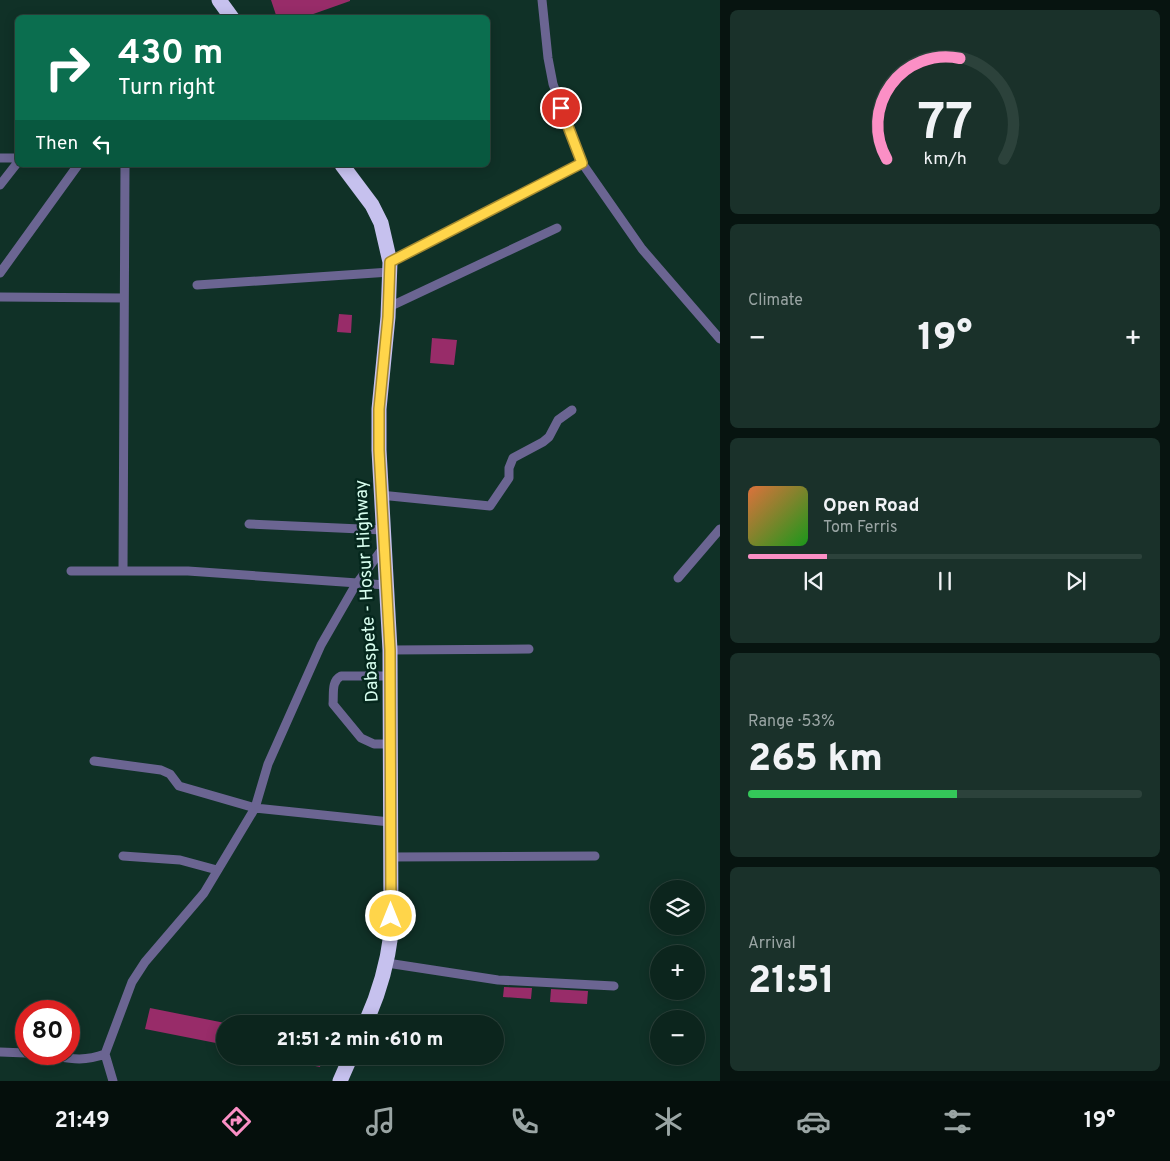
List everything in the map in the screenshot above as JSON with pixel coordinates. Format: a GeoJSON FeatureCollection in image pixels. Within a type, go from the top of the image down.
{"type":"FeatureCollection","features":[{"type":"Feature","properties":{"kind":"highway"},"geometry":{"type":"LineString","coordinates":[[219,0],[230,15]]}},
{"type":"Feature","properties":{"kind":"highway","name":"Dabaspete - Hosur Highway"},"geometry":{"type":"LineString","coordinates":[[344,167],[372,205],[381,222],[390,267],[389,307],[379,409],[380,495],[391,676],[391,934],[387,963],[378,995],[369,1015]]}},
{"type":"Feature","properties":{"kind":"highway"},"geometry":{"type":"LineString","coordinates":[[340,1081],[347,1065]]}},
{"type":"Feature","properties":{"kind":"street"},"geometry":{"type":"LineString","coordinates":[[542,0],[548,58],[553,84],[582,163],[642,250],[720,339]]}},
{"type":"Feature","properties":{"kind":"street"},"geometry":{"type":"LineString","coordinates":[[0,158],[15,160]]}},
{"type":"Feature","properties":{"kind":"street"},"geometry":{"type":"LineString","coordinates":[[197,285],[390,267],[582,163]]}},
{"type":"Feature","properties":{"kind":"street"},"geometry":{"type":"LineString","coordinates":[[0,185],[15,164]]}},
{"type":"Feature","properties":{"kind":"street"},"geometry":{"type":"LineString","coordinates":[[0,273],[77,167]]}},
{"type":"Feature","properties":{"kind":"street"},"geometry":{"type":"LineString","coordinates":[[122,571],[125,167]]}},
{"type":"Feature","properties":{"kind":"street"},"geometry":{"type":"LineString","coordinates":[[389,307],[557,228]]}},
{"type":"Feature","properties":{"kind":"street"},"geometry":{"type":"LineString","coordinates":[[0,297],[124,298]]}},
{"type":"Feature","properties":{"kind":"street"},"geometry":{"type":"LineString","coordinates":[[380,495],[490,506],[509,478],[509,468],[513,458],[543,442],[549,437],[558,420],[572,410]]}},
{"type":"Feature","properties":{"kind":"street"},"geometry":{"type":"LineString","coordinates":[[250,524],[383,530]]}},
{"type":"Feature","properties":{"kind":"street"},"geometry":{"type":"LineString","coordinates":[[678,578],[720,529]]}},
{"type":"Feature","properties":{"kind":"street"},"geometry":{"type":"LineString","coordinates":[[113,1081],[106,1054],[132,982],[145,962],[204,893],[255,808],[268,764],[321,645],[355,586],[384,547]]}},
{"type":"Feature","properties":{"kind":"street"},"geometry":{"type":"LineString","coordinates":[[71,572],[188,571],[386,585]]}},
{"type":"Feature","properties":{"kind":"street"},"geometry":{"type":"LineString","coordinates":[[390,650],[528,648]]}},
{"type":"Feature","properties":{"kind":"street"},"geometry":{"type":"LineString","coordinates":[[390,744],[374,744],[361,738],[333,704],[334,682],[341,676],[391,676]]}},
{"type":"Feature","properties":{"kind":"street"},"geometry":{"type":"LineString","coordinates":[[94,761],[161,770],[170,774],[179,786],[255,808],[390,822]]}},
{"type":"Feature","properties":{"kind":"street"},"geometry":{"type":"LineString","coordinates":[[123,856],[180,860],[217,870]]}},
{"type":"Feature","properties":{"kind":"street"},"geometry":{"type":"LineString","coordinates":[[390,857],[595,856]]}},
{"type":"Feature","properties":{"kind":"street"},"geometry":{"type":"LineString","coordinates":[[387,963],[498,980],[614,986]]}},
{"type":"Feature","properties":{"kind":"street"},"geometry":{"type":"LineString","coordinates":[[0,1052],[15,1053]]}},
{"type":"Feature","properties":{"kind":"street"},"geometry":{"type":"LineString","coordinates":[[80,1060],[92,1059],[106,1054]]}},
{"type":"Feature","properties":{"kind":"building"},"geometry":{"type":"Polygon","coordinates":[[[271,0],[350,0],[310,15],[276,15],[271,0]]]}},
{"type":"Feature","properties":{"kind":"building"},"geometry":{"type":"Polygon","coordinates":[[[339,314],[352,315],[351,333],[337,332],[339,314]]]}},
{"type":"Feature","properties":{"kind":"building"},"geometry":{"type":"Polygon","coordinates":[[[432,338],[457,340],[454,365],[430,363],[432,338]]]}},
{"type":"Feature","properties":{"kind":"building"},"geometry":{"type":"Polygon","coordinates":[[[504,987],[532,988],[531,999],[503,997],[504,987]]]}},
{"type":"Feature","properties":{"kind":"building"},"geometry":{"type":"Polygon","coordinates":[[[551,989],[588,991],[587,1004],[550,1002],[551,989]]]}},
{"type":"Feature","properties":{"kind":"building"},"geometry":{"type":"Polygon","coordinates":[[[150,1008],[216,1021],[216,1043],[145,1029],[150,1008]]]}},
{"type":"Feature","properties":{"kind":"route"},"geometry":{"type":"LineString","coordinates":[[391,916],[391,676],[379,450],[379,409],[388,317],[390,262],[582,163],[561,108]]}}]}
